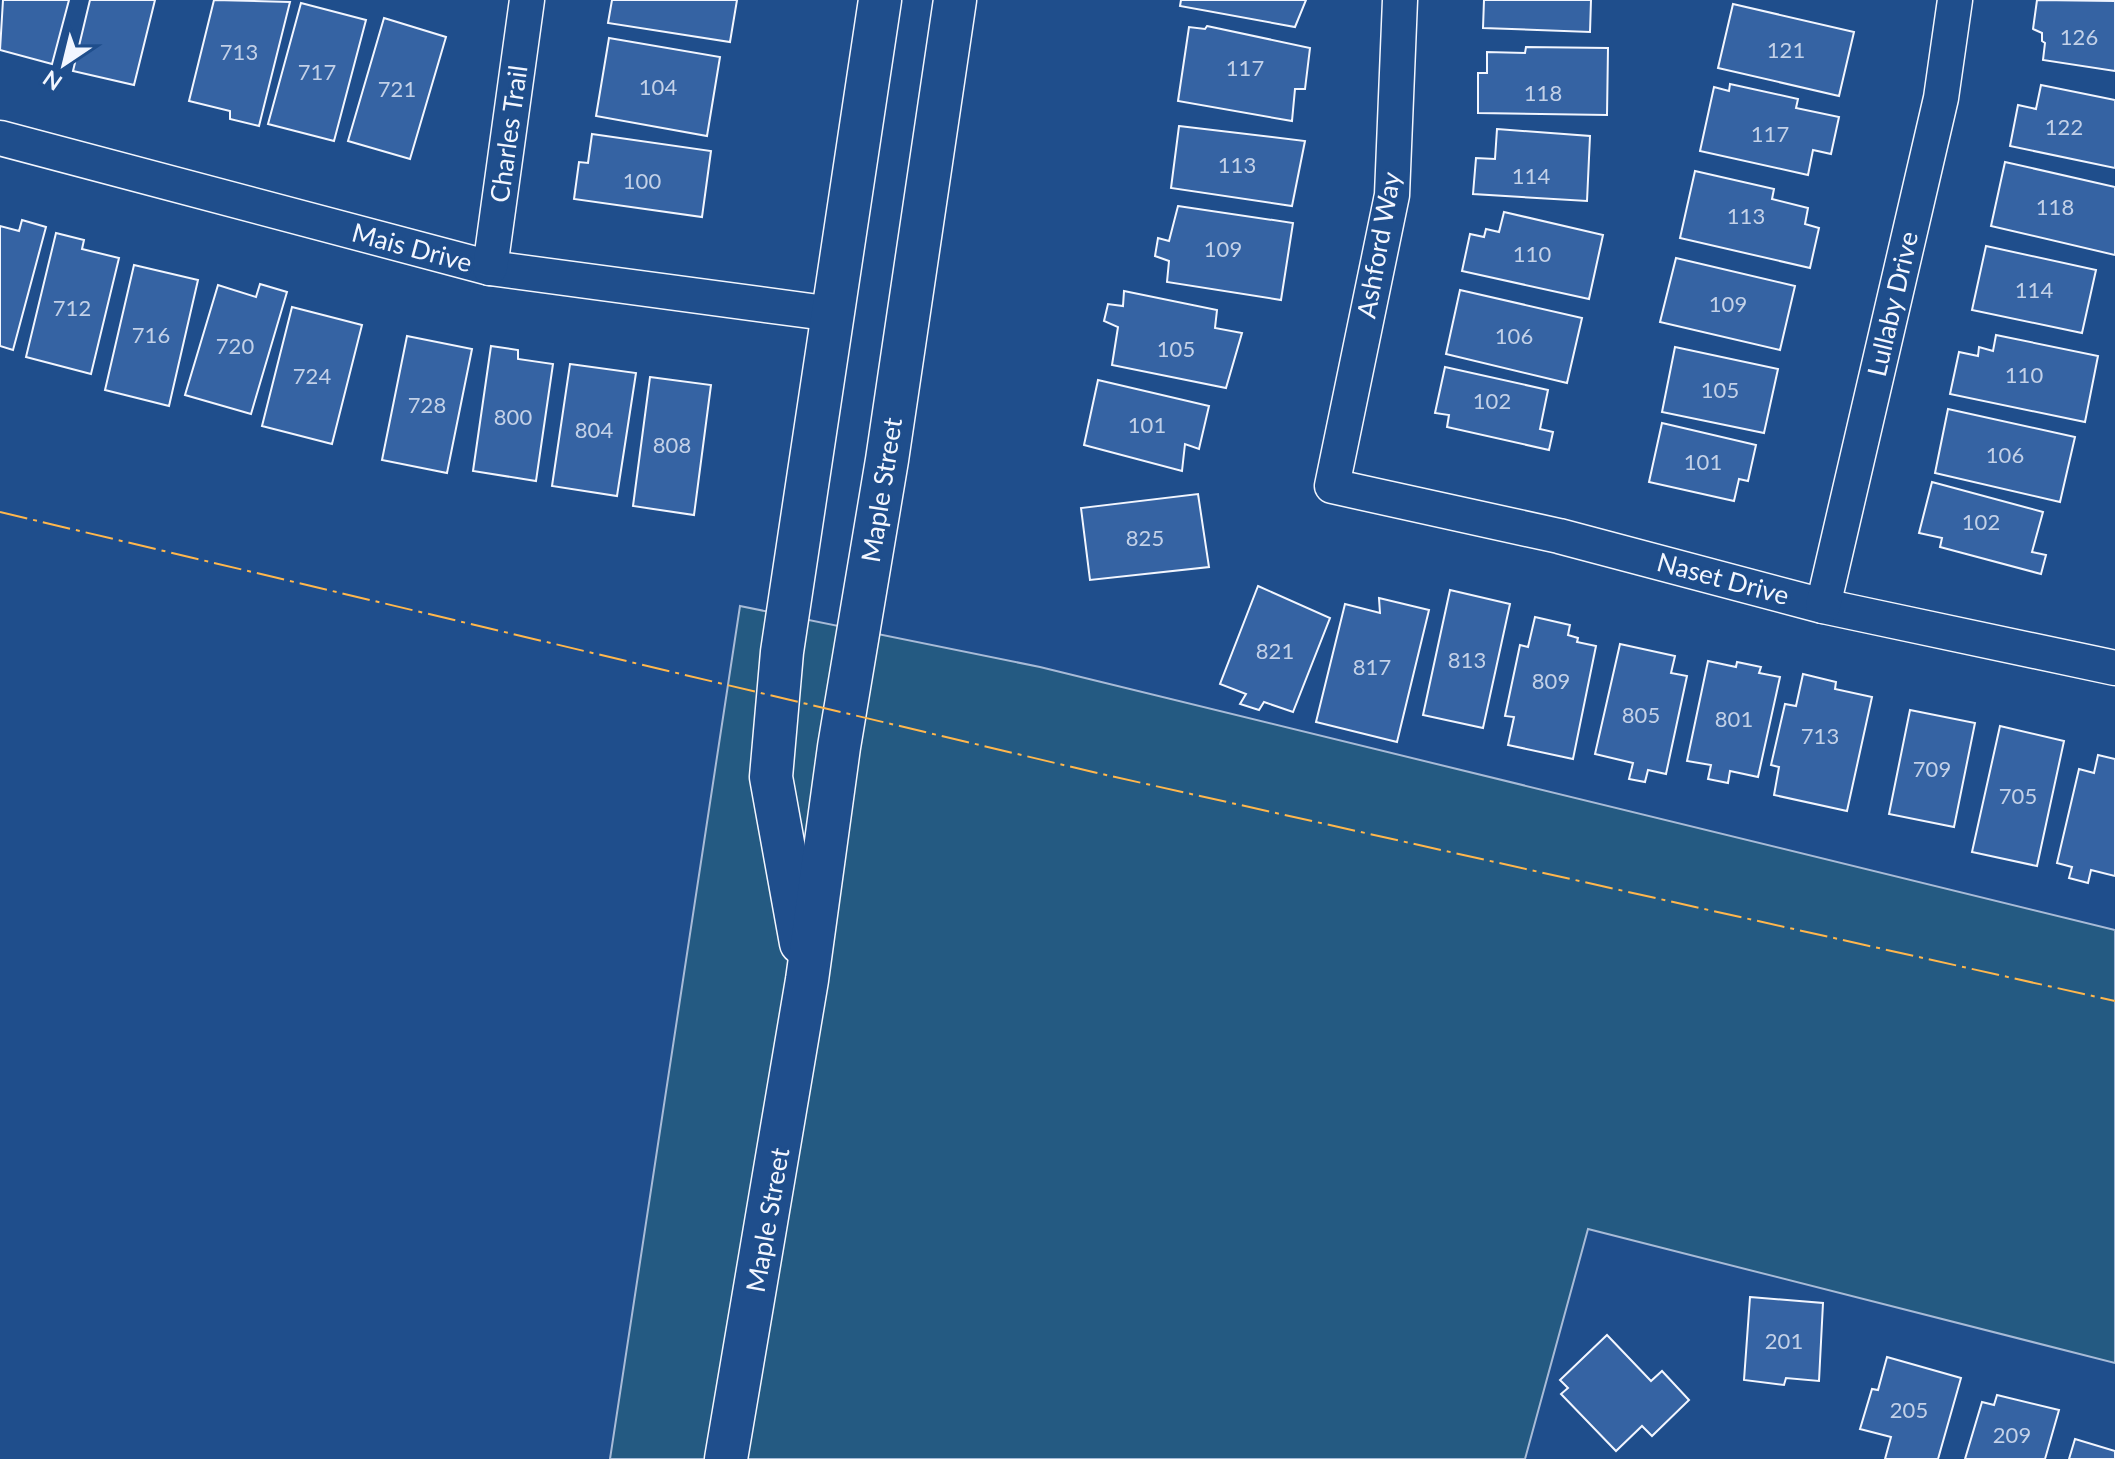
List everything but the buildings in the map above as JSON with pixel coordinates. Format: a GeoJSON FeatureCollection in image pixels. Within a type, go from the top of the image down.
{"type":"FeatureCollection","features":[{"type":"Feature","properties":{"kind":"street","name":"Charles Trail"},"geometry":{"type":"LineString","coordinates":[[490,268],[527,0]]}},
{"type":"Feature","properties":{"kind":"street","name":"Maple Street"},"geometry":{"type":"LineString","coordinates":[[807,980],[771,777],[782,652],[880,0]]}},
{"type":"Feature","properties":{"kind":"street","name":"Maple Street"},"geometry":{"type":"LineString","coordinates":[[726,1459],[807,980],[839,747],[887,460],[955,0]]}},
{"type":"Feature","properties":{"kind":"street","name":"Ashford Way"},"geometry":{"type":"LineString","coordinates":[[1332,486],[1392,195],[1400,0]]}},
{"type":"Feature","properties":{"kind":"street","name":"Lullaby Drive"},"geometry":{"type":"LineString","coordinates":[[1823,606],[1941,98],[1955,0]]}},
{"type":"Feature","properties":{"kind":"street","name":"Mais Drive"},"geometry":{"type":"LineString","coordinates":[[0,138],[490,268],[833,314]]}},
{"type":"Feature","properties":{"kind":"street","name":"Naset Drive"},"geometry":{"type":"LineString","coordinates":[[1332,486],[1559,536],[1823,606],[2115,668]]}},
{"type":"Feature","properties":{"kind":"shaded area"},"geometry":{"type":"Polygon","coordinates":[[[740,606],[1040,667],[2115,930],[2115,1363],[1588,1229],[1525,1459],[610,1459],[740,606]]]}},
{"type":"Feature","properties":{"kind":"power"},"geometry":{"type":"LineString","coordinates":[[0,512],[1093,772],[2115,1001]]}}]}
